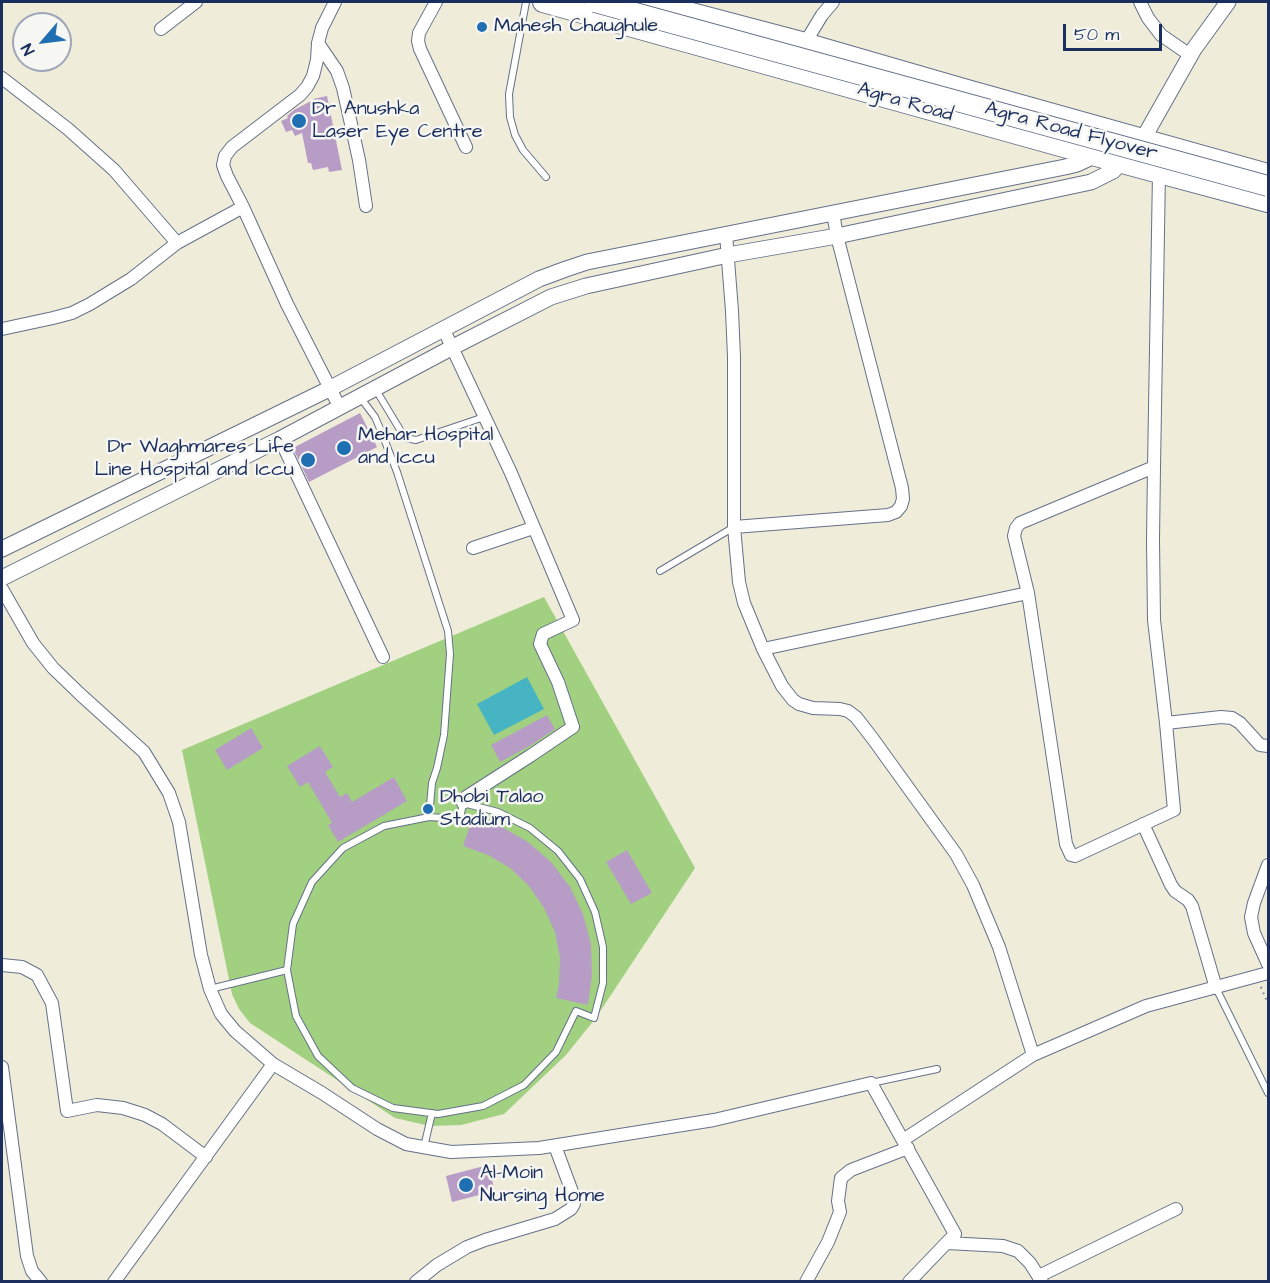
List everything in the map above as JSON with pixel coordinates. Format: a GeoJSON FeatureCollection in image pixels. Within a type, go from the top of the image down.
{"type":"FeatureCollection","features":[{"type":"Feature","properties":{"kind":"highway","name":"Agra Road"},"geometry":{"type":"LineString","coordinates":[[543,2],[1120,163],[1269,202]]}},
{"type":"Feature","properties":{"kind":"highway","name":"Agra Road Flyover"},"geometry":{"type":"LineString","coordinates":[[595,2],[1269,186]]}},
{"type":"Feature","properties":{"kind":"highway","name":"Agra Road"},"geometry":{"type":"LineString","coordinates":[[650,2],[671,4],[1269,174]]}},
{"type":"Feature","properties":{"kind":"street"},"geometry":{"type":"LineString","coordinates":[[161,28],[196,2]]}},
{"type":"Feature","properties":{"kind":"street"},"geometry":{"type":"LineString","coordinates":[[335,2],[322,28],[314,76],[307,87],[300,95],[232,147],[225,156],[223,165],[226,176],[243,207],[279,288],[340,408]]}},
{"type":"Feature","properties":{"kind":"street"},"geometry":{"type":"LineString","coordinates":[[436,2],[419,33],[418,41],[420,50],[466,147]]}},
{"type":"Feature","properties":{"kind":"street"},"geometry":{"type":"LineString","coordinates":[[805,43],[833,2]]}},
{"type":"Feature","properties":{"kind":"street"},"geometry":{"type":"LineString","coordinates":[[1140,2],[1148,18],[1161,35],[1190,55]]}},
{"type":"Feature","properties":{"kind":"street"},"geometry":{"type":"LineString","coordinates":[[2,578],[280,439],[552,297],[586,286],[728,255],[837,236],[1091,182],[1113,171],[1120,163],[1151,141],[1190,55],[1228,2]]}},
{"type":"Feature","properties":{"kind":"street"},"geometry":{"type":"LineString","coordinates":[[318,43],[337,71],[343,88],[359,160],[366,206]]}},
{"type":"Feature","properties":{"kind":"street"},"geometry":{"type":"LineString","coordinates":[[2,78],[68,129],[114,171],[177,243]]}},
{"type":"Feature","properties":{"kind":"street"},"geometry":{"type":"LineString","coordinates":[[2,549],[329,388],[539,279],[587,262],[1077,164],[1096,156],[1123,133]]}},
{"type":"Feature","properties":{"kind":"street"},"geometry":{"type":"LineString","coordinates":[[1151,141],[1159,173],[1153,540],[1154,620],[1174,810],[1075,856],[1071,855],[1068,850],[1064,833],[1028,593],[1014,536],[1020,524],[1154,467]]}},
{"type":"Feature","properties":{"kind":"street"},"geometry":{"type":"LineString","coordinates":[[2,329],[63,315],[90,304],[131,279],[177,243],[243,207]]}},
{"type":"Feature","properties":{"kind":"street"},"geometry":{"type":"LineString","coordinates":[[734,527],[888,515],[896,512],[901,506],[902,488],[833,213]]}},
{"type":"Feature","properties":{"kind":"street"},"geometry":{"type":"LineString","coordinates":[[726,234],[734,357],[734,527],[739,582],[744,603],[763,649],[782,686],[793,700],[813,708],[848,711],[856,717],[956,854],[973,885],[999,947],[1033,1055]]}},
{"type":"Feature","properties":{"kind":"street"},"geometry":{"type":"LineString","coordinates":[[443,328],[511,473],[573,620],[543,634],[540,644],[558,682],[573,726],[466,796],[463,803]]}},
{"type":"Feature","properties":{"kind":"street"},"geometry":{"type":"LineString","coordinates":[[280,439],[383,657]]}},
{"type":"Feature","properties":{"kind":"street"},"geometry":{"type":"LineString","coordinates":[[473,548],[533,528]]}},
{"type":"Feature","properties":{"kind":"street"},"geometry":{"type":"LineString","coordinates":[[2,589],[33,643],[53,668],[144,752],[170,793],[179,822],[201,955],[210,989],[221,1014],[235,1031],[273,1064],[377,1129],[406,1144],[451,1152],[555,1146],[714,1120],[871,1083],[955,1234],[909,1281]]}},
{"type":"Feature","properties":{"kind":"street"},"geometry":{"type":"LineString","coordinates":[[763,649],[1028,593]]}},
{"type":"Feature","properties":{"kind":"street"},"geometry":{"type":"LineString","coordinates":[[1166,723],[1221,717],[1232,718],[1240,723],[1260,745],[1267,747],[1269,760]]}},
{"type":"Feature","properties":{"kind":"street"},"geometry":{"type":"LineString","coordinates":[[1143,824],[1171,885],[1192,906],[1216,988]]}},
{"type":"Feature","properties":{"kind":"street"},"geometry":{"type":"LineString","coordinates":[[1269,865],[1251,917],[1254,933],[1269,964]]}},
{"type":"Feature","properties":{"kind":"street"},"geometry":{"type":"LineString","coordinates":[[2,965],[22,967],[37,975],[52,1003],[67,1111],[97,1105],[123,1108],[145,1115],[162,1124],[206,1157]]}},
{"type":"Feature","properties":{"kind":"street"},"geometry":{"type":"LineString","coordinates":[[806,1281],[828,1242],[840,1212],[838,1202],[841,1179],[851,1170],[905,1144],[1033,1055],[1146,1006],[1262,975]]}},
{"type":"Feature","properties":{"kind":"street"},"geometry":{"type":"LineString","coordinates":[[114,1281],[273,1064]]}},
{"type":"Feature","properties":{"kind":"street"},"geometry":{"type":"LineString","coordinates":[[2,1067],[27,1256],[32,1271],[41,1281]]}},
{"type":"Feature","properties":{"kind":"street"},"geometry":{"type":"LineString","coordinates":[[416,1281],[467,1247],[555,1219],[571,1209],[574,1197],[555,1146]]}},
{"type":"Feature","properties":{"kind":"street"},"geometry":{"type":"LineString","coordinates":[[947,1243],[1003,1246],[1018,1251],[1041,1279],[1176,1209]]}},
{"type":"Feature","properties":{"kind":"lane"},"geometry":{"type":"LineString","coordinates":[[526,2],[509,94],[510,117],[515,135],[523,150],[546,177]]}},
{"type":"Feature","properties":{"kind":"lane"},"geometry":{"type":"LineString","coordinates":[[375,389],[405,438],[417,440],[485,417]]}},
{"type":"Feature","properties":{"kind":"lane"},"geometry":{"type":"LineString","coordinates":[[360,397],[375,417],[397,472],[448,631],[450,654],[444,735],[432,783],[429,817]]}},
{"type":"Feature","properties":{"kind":"lane"},"geometry":{"type":"LineString","coordinates":[[660,571],[734,527]]}},
{"type":"Feature","properties":{"kind":"lane"},"geometry":{"type":"LineString","coordinates":[[463,803],[498,812],[530,828],[558,851],[580,879],[595,912],[603,947],[603,983],[594,1018],[576,1011],[556,1052],[524,1085],[483,1106],[438,1114],[393,1108],[352,1088],[318,1056],[296,1016],[287,970],[293,924],[312,882],[344,848],[384,826],[429,817],[460,819],[463,803]]}},
{"type":"Feature","properties":{"kind":"lane"},"geometry":{"type":"LineString","coordinates":[[210,989],[287,970]]}},
{"type":"Feature","properties":{"kind":"lane"},"geometry":{"type":"LineString","coordinates":[[1216,988],[1269,1093]]}},
{"type":"Feature","properties":{"kind":"lane"},"geometry":{"type":"LineString","coordinates":[[871,1083],[937,1069]]}},
{"type":"Feature","properties":{"kind":"lane"},"geometry":{"type":"LineString","coordinates":[[424,1147],[432,1113]]}},
{"type":"Feature","properties":{"kind":"path"},"geometry":{"type":"LineString","coordinates":[[1262,975],[1269,1004]]}},
{"type":"Feature","properties":{"kind":"green space","name":"Dhobi Talao Stadium"},"geometry":{"type":"Polygon","coordinates":[[[544,597],[695,868],[595,1019],[566,1055],[504,1114],[461,1125],[430,1126],[395,1118],[250,1023],[239,1009],[232,994],[182,750],[544,597]]]}},
{"type":"Feature","properties":{"kind":"water"},"geometry":{"type":"Polygon","coordinates":[[[527,677],[544,709],[494,735],[477,704],[527,677]]]}},
{"type":"Feature","properties":{"kind":"building"},"geometry":{"type":"Polygon","coordinates":[[[327,96],[342,170],[329,172],[328,167],[313,170],[311,163],[308,163],[302,133],[295,136],[292,130],[286,132],[281,121],[313,99],[327,96]]]}},
{"type":"Feature","properties":{"kind":"building"},"geometry":{"type":"Polygon","coordinates":[[[360,413],[377,447],[309,482],[293,448],[360,413]]]}},
{"type":"Feature","properties":{"kind":"building"},"geometry":{"type":"Polygon","coordinates":[[[547,715],[555,729],[500,762],[491,745],[547,715]]]}},
{"type":"Feature","properties":{"kind":"building"},"geometry":{"type":"Polygon","coordinates":[[[251,728],[263,748],[227,770],[215,750],[251,728]]]}},
{"type":"Feature","properties":{"kind":"building"},"geometry":{"type":"Polygon","coordinates":[[[320,746],[333,767],[325,772],[340,797],[347,793],[352,802],[394,777],[407,801],[338,842],[328,825],[332,823],[308,782],[300,787],[287,766],[320,746]]]}},
{"type":"Feature","properties":{"kind":"building"},"geometry":{"type":"Polygon","coordinates":[[[473,817],[502,827],[528,842],[551,862],[570,887],[583,914],[591,944],[592,975],[588,1005],[556,998],[560,958],[555,932],[544,908],[529,886],[510,868],[488,855],[463,846],[473,817]]]}},
{"type":"Feature","properties":{"kind":"building"},"geometry":{"type":"Polygon","coordinates":[[[627,850],[652,893],[631,904],[606,862],[627,850]]]}},
{"type":"Feature","properties":{"kind":"building"},"geometry":{"type":"Polygon","coordinates":[[[488,1165],[495,1191],[452,1202],[446,1176],[488,1165]]]}},
{"type":"Feature","properties":{"kind":"place","name":"Mahesh Chaughule"},"geometry":{"type":"Point","coordinates":[482,27]}},
{"type":"Feature","properties":{"kind":"place","name":"Dr Anushka Laser Eye Centre"},"geometry":{"type":"Point","coordinates":[299,121]}},
{"type":"Feature","properties":{"kind":"place","name":"Mehar Hospital and Iccu"},"geometry":{"type":"Point","coordinates":[344,448]}},
{"type":"Feature","properties":{"kind":"place","name":"Dr Waghmares Life Line Hospital and Iccu"},"geometry":{"type":"Point","coordinates":[308,460]}},
{"type":"Feature","properties":{"kind":"place","name":"Dhobi Talao Stadium"},"geometry":{"type":"Point","coordinates":[428,809]}},
{"type":"Feature","properties":{"kind":"place","name":"Al-Moin Nursing Home"},"geometry":{"type":"Point","coordinates":[466,1185]}}]}
